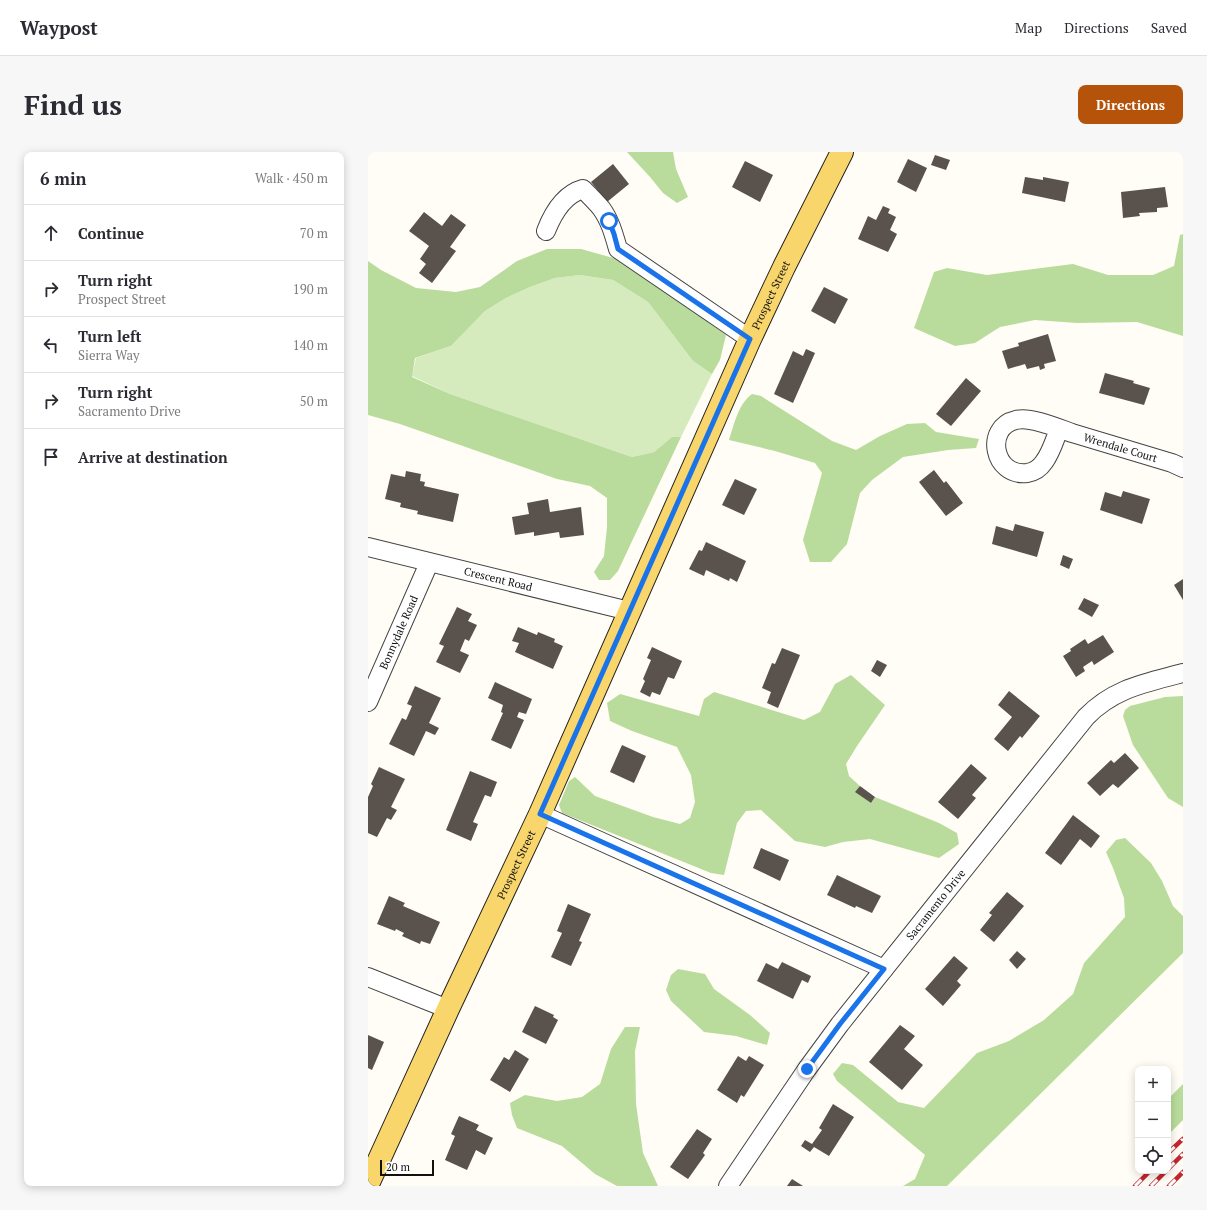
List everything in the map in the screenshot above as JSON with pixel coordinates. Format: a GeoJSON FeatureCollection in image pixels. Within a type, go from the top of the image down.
{"type":"FeatureCollection","features":[{"type":"Feature","properties":{"kind":"main road","name":"Prospect Street"},"geometry":{"type":"LineString","coordinates":[[368,1184],[448,1009],[540,814],[750,339],[784,267],[842,152]]}},
{"type":"Feature","properties":{"kind":"street"},"geometry":{"type":"LineString","coordinates":[[546,231],[550,219],[568,197],[576,191],[584,189],[601,208],[609,221],[618,249],[750,339]]}},
{"type":"Feature","properties":{"kind":"street","name":"Wrendale Court"},"geometry":{"type":"LineString","coordinates":[[1059,429],[1183,468]]}},
{"type":"Feature","properties":{"kind":"street","name":"Crescent Road"},"geometry":{"type":"LineString","coordinates":[[368,547],[629,612]]}},
{"type":"Feature","properties":{"kind":"street","name":"Bonnydale Road"},"geometry":{"type":"LineString","coordinates":[[368,702],[429,563]]}},
{"type":"Feature","properties":{"kind":"street","name":"Sacramento Drive"},"geometry":{"type":"LineString","coordinates":[[728,1186],[807,1069],[840,1024],[1086,717],[1096,706],[1122,691],[1183,673]]}},
{"type":"Feature","properties":{"kind":"street"},"geometry":{"type":"LineString","coordinates":[[540,814],[884,969]]}},
{"type":"Feature","properties":{"kind":"street"},"geometry":{"type":"LineString","coordinates":[[368,977],[448,1009]]}},
{"type":"Feature","properties":{"kind":"green space"},"geometry":{"type":"Polygon","coordinates":[[[627,152],[673,152],[676,169],[688,197],[677,203],[663,193],[627,152]]]}},
{"type":"Feature","properties":{"kind":"green space"},"geometry":{"type":"Polygon","coordinates":[[[1183,234],[1183,336],[1137,322],[1077,323],[1035,320],[1000,327],[975,343],[955,346],[914,328],[934,272],[947,268],[987,275],[1073,264],[1108,275],[1153,275],[1174,266],[1180,235],[1183,234]]]}},
{"type":"Feature","properties":{"kind":"green space"},"geometry":{"type":"Polygon","coordinates":[[[547,249],[581,249],[624,261],[726,335],[720,360],[712,374],[693,361],[648,302],[613,280],[580,275],[555,278],[506,298],[485,311],[451,346],[415,358],[412,377],[450,394],[632,457],[654,452],[672,437],[681,437],[618,571],[610,580],[599,580],[594,572],[604,556],[607,527],[607,498],[590,486],[557,479],[400,424],[368,415],[368,261],[381,270],[416,288],[456,292],[480,287],[517,261],[547,249]]]}},
{"type":"Feature","properties":{"kind":"green space"},"geometry":{"type":"Polygon","coordinates":[[[580,275],[613,280],[648,302],[693,361],[712,374],[681,437],[672,437],[654,452],[632,457],[450,394],[412,376],[416,358],[451,346],[485,311],[506,298],[555,278],[580,275]]]}},
{"type":"Feature","properties":{"kind":"green space"},"geometry":{"type":"Polygon","coordinates":[[[752,394],[761,396],[832,441],[856,450],[880,436],[907,424],[925,423],[936,432],[979,439],[976,448],[948,450],[903,457],[872,480],[860,493],[847,544],[831,562],[810,562],[803,540],[822,473],[815,463],[775,451],[729,440],[743,403],[752,394]]]}},
{"type":"Feature","properties":{"kind":"green space"},"geometry":{"type":"Polygon","coordinates":[[[851,675],[885,705],[846,764],[849,776],[860,786],[856,792],[871,803],[875,797],[939,823],[957,833],[959,844],[939,858],[870,839],[843,842],[825,847],[795,841],[761,810],[746,811],[737,823],[724,875],[711,873],[562,813],[559,805],[569,781],[575,777],[595,796],[653,817],[680,824],[690,818],[695,802],[691,775],[677,747],[632,731],[610,721],[607,703],[620,694],[699,716],[704,699],[714,692],[804,720],[820,712],[835,684],[851,675]]]}},
{"type":"Feature","properties":{"kind":"green space"},"geometry":{"type":"Polygon","coordinates":[[[1183,696],[1183,807],[1168,798],[1133,745],[1123,716],[1125,710],[1130,706],[1165,697],[1183,696]]]}},
{"type":"Feature","properties":{"kind":"green space"},"geometry":{"type":"Polygon","coordinates":[[[1125,838],[1151,863],[1162,881],[1173,906],[1183,916],[1183,953],[947,1186],[903,1186],[915,1179],[925,1155],[837,1081],[833,1074],[842,1063],[853,1065],[898,1102],[924,1108],[977,1053],[1009,1041],[1044,1020],[1073,994],[1084,963],[1125,917],[1124,898],[1106,852],[1116,840],[1125,838]]]}},
{"type":"Feature","properties":{"kind":"green space"},"geometry":{"type":"Polygon","coordinates":[[[678,969],[705,974],[714,989],[750,1015],[770,1033],[767,1045],[736,1036],[704,1032],[671,1001],[666,990],[671,975],[678,969]]]}},
{"type":"Feature","properties":{"kind":"green space"},"geometry":{"type":"Polygon","coordinates":[[[625,1027],[640,1027],[635,1051],[636,1104],[643,1153],[658,1186],[617,1186],[595,1174],[562,1146],[517,1128],[512,1115],[510,1103],[525,1095],[557,1101],[582,1097],[600,1084],[611,1049],[625,1027]]]}},
{"type":"Feature","properties":{"kind":"green space"},"geometry":{"type":"Polygon","coordinates":[[[1183,1084],[1183,1120],[1171,1132],[1171,1102],[1171,1096],[1183,1084]]]}},
{"type":"Feature","properties":{"kind":"building"},"geometry":{"type":"Polygon","coordinates":[[[935,155],[950,160],[946,170],[931,165],[935,155]]]}},
{"type":"Feature","properties":{"kind":"building"},"geometry":{"type":"Polygon","coordinates":[[[908,159],[927,168],[916,192],[897,182],[908,159]]]}},
{"type":"Feature","properties":{"kind":"building"},"geometry":{"type":"Polygon","coordinates":[[[745,161],[773,175],[760,202],[732,187],[745,161]]]}},
{"type":"Feature","properties":{"kind":"building"},"geometry":{"type":"Polygon","coordinates":[[[613,164],[629,184],[607,202],[591,182],[613,164]]]}},
{"type":"Feature","properties":{"kind":"building"},"geometry":{"type":"Polygon","coordinates":[[[1025,177],[1043,180],[1043,177],[1069,182],[1065,202],[1022,193],[1025,177]]]}},
{"type":"Feature","properties":{"kind":"building"},"geometry":{"type":"Polygon","coordinates":[[[1165,187],[1168,207],[1157,208],[1157,212],[1139,213],[1140,216],[1123,218],[1121,192],[1165,187]]]}},
{"type":"Feature","properties":{"kind":"building"},"geometry":{"type":"Polygon","coordinates":[[[883,206],[890,209],[888,213],[896,217],[890,230],[897,234],[888,252],[858,239],[868,216],[876,220],[883,206]]]}},
{"type":"Feature","properties":{"kind":"building"},"geometry":{"type":"Polygon","coordinates":[[[424,212],[442,226],[451,214],[466,225],[450,247],[456,251],[432,283],[419,273],[426,264],[420,259],[429,246],[409,231],[424,212]]]}},
{"type":"Feature","properties":{"kind":"building"},"geometry":{"type":"Polygon","coordinates":[[[824,287],[848,299],[835,324],[811,311],[824,287]]]}},
{"type":"Feature","properties":{"kind":"building"},"geometry":{"type":"Polygon","coordinates":[[[1048,334],[1056,361],[1044,364],[1045,368],[1040,370],[1039,366],[1027,369],[1025,364],[1008,369],[1002,351],[1019,346],[1018,343],[1048,334]]]}},
{"type":"Feature","properties":{"kind":"building"},"geometry":{"type":"Polygon","coordinates":[[[806,349],[815,353],[793,403],[774,394],[793,351],[803,356],[806,349]]]}},
{"type":"Feature","properties":{"kind":"building"},"geometry":{"type":"Polygon","coordinates":[[[1105,373],[1134,381],[1133,383],[1150,388],[1144,405],[1099,393],[1105,373]]]}},
{"type":"Feature","properties":{"kind":"building"},"geometry":{"type":"Polygon","coordinates":[[[966,378],[981,391],[951,426],[936,414],[966,378]]]}},
{"type":"Feature","properties":{"kind":"building"},"geometry":{"type":"Polygon","coordinates":[[[934,470],[944,483],[946,481],[963,503],[946,516],[919,482],[934,470]]]}},
{"type":"Feature","properties":{"kind":"building"},"geometry":{"type":"Polygon","coordinates":[[[406,471],[421,474],[420,481],[425,482],[424,486],[459,494],[453,522],[417,514],[418,511],[400,507],[401,503],[385,499],[391,474],[405,477],[406,471]]]}},
{"type":"Feature","properties":{"kind":"building"},"geometry":{"type":"Polygon","coordinates":[[[735,479],[757,489],[744,515],[722,505],[735,479]]]}},
{"type":"Feature","properties":{"kind":"building"},"geometry":{"type":"Polygon","coordinates":[[[1123,491],[1150,499],[1142,524],[1100,510],[1105,492],[1121,497],[1123,491]]]}},
{"type":"Feature","properties":{"kind":"building"},"geometry":{"type":"Polygon","coordinates":[[[548,499],[550,512],[581,507],[584,535],[560,538],[559,532],[534,536],[534,532],[515,535],[512,517],[529,514],[527,503],[548,499]]]}},
{"type":"Feature","properties":{"kind":"building"},"geometry":{"type":"Polygon","coordinates":[[[1015,524],[1044,532],[1037,557],[992,544],[996,526],[1013,531],[1015,524]]]}},
{"type":"Feature","properties":{"kind":"building"},"geometry":{"type":"Polygon","coordinates":[[[706,542],[746,561],[737,582],[730,578],[729,581],[706,570],[704,576],[689,569],[699,550],[702,551],[706,542]]]}},
{"type":"Feature","properties":{"kind":"building"},"geometry":{"type":"Polygon","coordinates":[[[1063,555],[1073,559],[1069,569],[1060,565],[1063,555]]]}},
{"type":"Feature","properties":{"kind":"building"},"geometry":{"type":"Polygon","coordinates":[[[1183,579],[1183,600],[1174,585],[1183,579]]]}},
{"type":"Feature","properties":{"kind":"building"},"geometry":{"type":"Polygon","coordinates":[[[1084,598],[1099,605],[1092,617],[1078,609],[1084,598]]]}},
{"type":"Feature","properties":{"kind":"building"},"geometry":{"type":"Polygon","coordinates":[[[457,607],[472,614],[468,621],[477,625],[469,641],[465,639],[460,651],[469,655],[460,673],[436,662],[444,646],[439,644],[457,607]]]}},
{"type":"Feature","properties":{"kind":"building"},"geometry":{"type":"Polygon","coordinates":[[[518,627],[537,635],[538,632],[555,639],[554,642],[563,646],[553,669],[515,652],[519,643],[512,641],[518,627]]]}},
{"type":"Feature","properties":{"kind":"building"},"geometry":{"type":"Polygon","coordinates":[[[1103,635],[1114,652],[1094,665],[1092,661],[1083,667],[1085,671],[1076,677],[1063,656],[1071,651],[1070,649],[1085,639],[1088,644],[1103,635]]]}},
{"type":"Feature","properties":{"kind":"building"},"geometry":{"type":"Polygon","coordinates":[[[652,647],[682,661],[674,679],[668,677],[660,695],[652,692],[650,697],[640,692],[645,681],[643,679],[651,660],[647,658],[652,647]]]}},
{"type":"Feature","properties":{"kind":"building"},"geometry":{"type":"Polygon","coordinates":[[[782,648],[800,655],[778,708],[767,703],[771,692],[762,688],[772,663],[775,664],[782,648]]]}},
{"type":"Feature","properties":{"kind":"building"},"geometry":{"type":"Polygon","coordinates":[[[877,660],[887,665],[880,677],[871,671],[877,660]]]}},
{"type":"Feature","properties":{"kind":"building"},"geometry":{"type":"Polygon","coordinates":[[[495,682],[532,699],[526,714],[519,712],[517,717],[524,720],[511,749],[491,740],[503,713],[501,712],[503,705],[488,698],[495,682]]]}},
{"type":"Feature","properties":{"kind":"building"},"geometry":{"type":"Polygon","coordinates":[[[415,686],[441,698],[429,723],[439,728],[435,735],[426,731],[414,756],[389,744],[402,718],[406,720],[412,706],[407,704],[415,686]]]}},
{"type":"Feature","properties":{"kind":"building"},"geometry":{"type":"Polygon","coordinates":[[[1009,691],[1040,716],[1022,738],[1020,736],[1008,751],[994,739],[1012,717],[998,705],[1009,691]]]}},
{"type":"Feature","properties":{"kind":"building"},"geometry":{"type":"Polygon","coordinates":[[[622,745],[646,756],[634,783],[610,772],[622,745]]]}},
{"type":"Feature","properties":{"kind":"building"},"geometry":{"type":"Polygon","coordinates":[[[1125,753],[1139,768],[1118,788],[1113,784],[1100,796],[1087,783],[1111,760],[1114,763],[1125,753]]]}},
{"type":"Feature","properties":{"kind":"building"},"geometry":{"type":"Polygon","coordinates":[[[971,764],[987,778],[972,795],[976,798],[958,819],[938,802],[971,764]]]}},
{"type":"Feature","properties":{"kind":"building"},"geometry":{"type":"Polygon","coordinates":[[[379,767],[405,779],[391,807],[397,810],[391,820],[387,818],[377,837],[368,833],[368,797],[373,786],[371,784],[379,767]]]}},
{"type":"Feature","properties":{"kind":"building"},"geometry":{"type":"Polygon","coordinates":[[[470,771],[497,782],[491,797],[485,795],[473,822],[478,824],[471,841],[446,830],[470,771]]]}},
{"type":"Feature","properties":{"kind":"building"},"geometry":{"type":"Polygon","coordinates":[[[860,786],[875,797],[871,803],[855,792],[860,786]]]}},
{"type":"Feature","properties":{"kind":"building"},"geometry":{"type":"Polygon","coordinates":[[[1073,815],[1100,836],[1091,848],[1080,839],[1061,865],[1045,853],[1073,815]]]}},
{"type":"Feature","properties":{"kind":"building"},"geometry":{"type":"Polygon","coordinates":[[[761,848],[789,860],[780,881],[753,868],[761,848]]]}},
{"type":"Feature","properties":{"kind":"building"},"geometry":{"type":"Polygon","coordinates":[[[837,875],[881,896],[872,913],[856,906],[855,908],[827,895],[837,875]]]}},
{"type":"Feature","properties":{"kind":"building"},"geometry":{"type":"Polygon","coordinates":[[[1007,892],[1024,906],[994,942],[980,930],[992,915],[989,913],[1007,892]]]}},
{"type":"Feature","properties":{"kind":"building"},"geometry":{"type":"Polygon","coordinates":[[[389,896],[405,903],[403,906],[440,922],[430,944],[421,941],[420,944],[402,936],[404,933],[396,929],[395,931],[377,924],[389,896]]]}},
{"type":"Feature","properties":{"kind":"building"},"geometry":{"type":"Polygon","coordinates":[[[568,904],[591,914],[579,941],[582,942],[571,966],[551,957],[562,933],[557,931],[568,904]]]}},
{"type":"Feature","properties":{"kind":"building"},"geometry":{"type":"Polygon","coordinates":[[[1017,951],[1026,959],[1017,969],[1009,960],[1017,951]]]}},
{"type":"Feature","properties":{"kind":"building"},"geometry":{"type":"Polygon","coordinates":[[[954,956],[968,968],[957,981],[961,985],[943,1006],[925,989],[954,956]]]}},
{"type":"Feature","properties":{"kind":"building"},"geometry":{"type":"Polygon","coordinates":[[[782,962],[811,976],[808,983],[802,980],[793,999],[757,981],[766,963],[778,969],[782,962]]]}},
{"type":"Feature","properties":{"kind":"building"},"geometry":{"type":"Polygon","coordinates":[[[535,1006],[554,1015],[553,1017],[558,1020],[546,1044],[522,1032],[535,1006]]]}},
{"type":"Feature","properties":{"kind":"building"},"geometry":{"type":"Polygon","coordinates":[[[900,1025],[915,1036],[904,1049],[923,1065],[902,1090],[869,1062],[900,1025]]]}},
{"type":"Feature","properties":{"kind":"building"},"geometry":{"type":"Polygon","coordinates":[[[368,1035],[384,1042],[372,1070],[368,1068],[368,1035]]]}},
{"type":"Feature","properties":{"kind":"building"},"geometry":{"type":"Polygon","coordinates":[[[515,1050],[529,1059],[510,1092],[490,1080],[504,1057],[509,1060],[515,1050]]]}},
{"type":"Feature","properties":{"kind":"building"},"geometry":{"type":"Polygon","coordinates":[[[738,1056],[746,1061],[749,1056],[764,1065],[744,1097],[741,1095],[737,1103],[717,1090],[738,1056]]]}},
{"type":"Feature","properties":{"kind":"building"},"geometry":{"type":"Polygon","coordinates":[[[833,1104],[854,1117],[829,1156],[814,1147],[810,1152],[801,1146],[805,1140],[812,1144],[822,1130],[819,1128],[833,1104]]]}},
{"type":"Feature","properties":{"kind":"building"},"geometry":{"type":"Polygon","coordinates":[[[459,1116],[479,1125],[476,1130],[493,1138],[485,1155],[476,1150],[467,1170],[445,1160],[455,1136],[451,1134],[459,1116]]]}},
{"type":"Feature","properties":{"kind":"building"},"geometry":{"type":"Polygon","coordinates":[[[697,1129],[712,1139],[703,1153],[705,1155],[688,1179],[670,1167],[697,1129]]]}},
{"type":"Feature","properties":{"kind":"building"},"geometry":{"type":"Polygon","coordinates":[[[792,1179],[803,1186],[787,1186],[792,1179]]]}},
{"type":"Feature","properties":{"kind":"railway"},"geometry":{"type":"LineString","coordinates":[[1171,1150],[1183,1139]]}},
{"type":"Feature","properties":{"kind":"railway"},"geometry":{"type":"LineString","coordinates":[[1171,1166],[1183,1154]]}},
{"type":"Feature","properties":{"kind":"railway"},"geometry":{"type":"LineString","coordinates":[[1169,1186],[1183,1172]]}},
{"type":"Feature","properties":{"kind":"railway"},"geometry":{"type":"LineString","coordinates":[[1135,1186],[1147,1174]]}},
{"type":"Feature","properties":{"kind":"railway"},"geometry":{"type":"LineString","coordinates":[[1151,1186],[1163,1174]]}},
{"type":"Feature","properties":{"kind":"route"},"geometry":{"type":"LineString","coordinates":[[609,221],[618,249],[750,339],[540,814],[884,969],[840,1024],[807,1069]]}}]}
